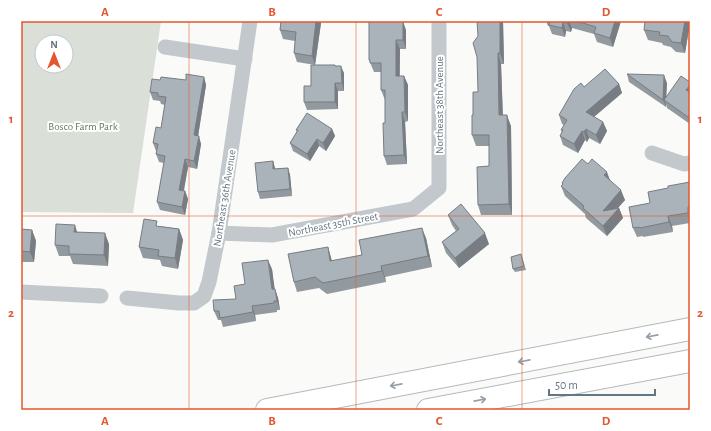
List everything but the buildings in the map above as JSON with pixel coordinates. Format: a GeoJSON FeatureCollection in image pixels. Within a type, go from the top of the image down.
{"type":"FeatureCollection","features":[{"type":"Feature","properties":{"kind":"highway"},"geometry":{"type":"LineString","coordinates":[[267,410],[690,329]]}},
{"type":"Feature","properties":{"kind":"highway"},"geometry":{"type":"LineString","coordinates":[[428,410],[690,361]]}},
{"type":"Feature","properties":{"kind":"street","name":"Northeast 36th Avenue"},"geometry":{"type":"LineString","coordinates":[[127,298],[194,303],[204,296],[209,282],[219,233],[250,21]]}},
{"type":"Feature","properties":{"kind":"street","name":"Northeast 38th Avenue"},"geometry":{"type":"LineString","coordinates":[[438,188],[440,21]]}},
{"type":"Feature","properties":{"kind":"street"},"geometry":{"type":"LineString","coordinates":[[165,47],[245,59]]}},
{"type":"Feature","properties":{"kind":"street"},"geometry":{"type":"LineString","coordinates":[[652,153],[684,164],[690,163]]}},
{"type":"Feature","properties":{"kind":"street","name":"Northeast 35th Street"},"geometry":{"type":"LineString","coordinates":[[219,233],[272,235],[414,209],[438,188]]}},
{"type":"Feature","properties":{"kind":"street"},"geometry":{"type":"LineString","coordinates":[[21,292],[101,296]]}},
{"type":"Feature","properties":{"kind":"green space","name":"Bosco Farm Park"},"geometry":{"type":"Polygon","coordinates":[[[21,21],[161,21],[133,213],[21,212],[21,21]]]}}]}
